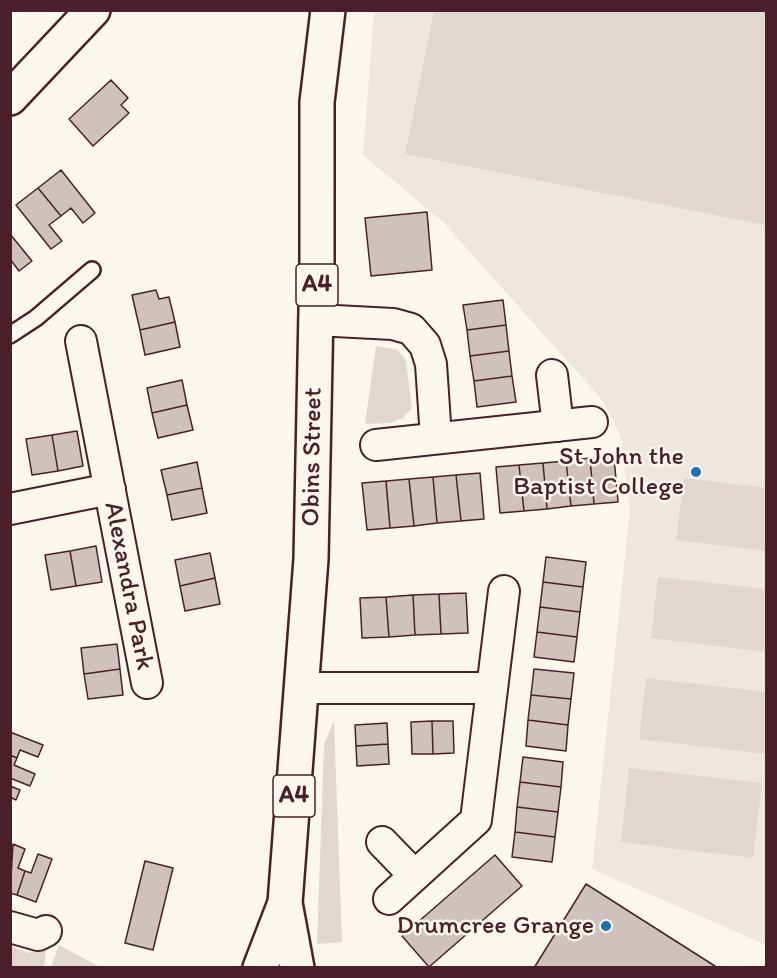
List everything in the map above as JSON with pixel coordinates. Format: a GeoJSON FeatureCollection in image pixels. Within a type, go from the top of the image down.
{"type":"FeatureCollection","features":[{"type":"Feature","properties":{"kind":"main road"},"geometry":{"type":"LineString","coordinates":[[10,98],[93,10]]}},
{"type":"Feature","properties":{"kind":"main road","name":"Obins Street"},"geometry":{"type":"LineString","coordinates":[[297,968],[285,903],[311,559],[316,320],[317,102],[328,10]]}},
{"type":"Feature","properties":{"kind":"main road","name":"Obins Street"},"geometry":{"type":"LineString","coordinates":[[260,968],[285,903]]}},
{"type":"Feature","properties":{"kind":"street"},"geometry":{"type":"LineString","coordinates":[[316,320],[393,324],[411,329],[425,345],[431,364],[436,438]]}},
{"type":"Feature","properties":{"kind":"street","name":"Alexandra Park"},"geometry":{"type":"LineString","coordinates":[[81,341],[147,683]]}},
{"type":"Feature","properties":{"kind":"street"},"geometry":{"type":"LineString","coordinates":[[552,375],[558,426]]}},
{"type":"Feature","properties":{"kind":"street"},"geometry":{"type":"LineString","coordinates":[[376,445],[592,422]]}},
{"type":"Feature","properties":{"kind":"street","name":"Alexandra Park"},"geometry":{"type":"LineString","coordinates":[[10,509],[110,489]]}},
{"type":"Feature","properties":{"kind":"street"},"geometry":{"type":"LineString","coordinates":[[389,899],[476,820],[504,591]]}},
{"type":"Feature","properties":{"kind":"street"},"geometry":{"type":"LineString","coordinates":[[302,688],[492,688]]}},
{"type":"Feature","properties":{"kind":"street"},"geometry":{"type":"LineString","coordinates":[[382,842],[414,875]]}},
{"type":"Feature","properties":{"kind":"street"},"geometry":{"type":"LineString","coordinates":[[10,927],[38,935],[46,931]]}},
{"type":"Feature","properties":{"kind":"lane"},"geometry":{"type":"LineString","coordinates":[[10,335],[36,318],[92,270]]}},
{"type":"Feature","properties":{"kind":"shaded area","name":"St John the Baptist College"},"geometry":{"type":"Polygon","coordinates":[[[374,11],[766,11],[766,945],[592,869],[630,509],[620,435],[603,401],[444,223],[363,155],[374,11]]]}},
{"type":"Feature","properties":{"kind":"shaded area"},"geometry":{"type":"Polygon","coordinates":[[[434,11],[766,11],[766,225],[405,154],[434,11]]]}},
{"type":"Feature","properties":{"kind":"shaded area"},"geometry":{"type":"Polygon","coordinates":[[[376,346],[398,350],[406,360],[412,408],[403,418],[390,423],[365,424],[376,346]]]}},
{"type":"Feature","properties":{"kind":"shaded area"},"geometry":{"type":"Polygon","coordinates":[[[684,478],[766,488],[766,551],[676,540],[684,478]]]}},
{"type":"Feature","properties":{"kind":"shaded area"},"geometry":{"type":"Polygon","coordinates":[[[658,577],[766,589],[766,652],[651,638],[658,577]]]}},
{"type":"Feature","properties":{"kind":"shaded area"},"geometry":{"type":"Polygon","coordinates":[[[646,678],[766,692],[766,754],[639,739],[646,678]]]}},
{"type":"Feature","properties":{"kind":"shaded area"},"geometry":{"type":"Polygon","coordinates":[[[334,721],[342,942],[317,944],[324,744],[334,721]]]}},
{"type":"Feature","properties":{"kind":"shaded area"},"geometry":{"type":"Polygon","coordinates":[[[629,768],[762,783],[753,858],[621,842],[629,768]]]}},
{"type":"Feature","properties":{"kind":"shaded area"},"geometry":{"type":"Polygon","coordinates":[[[47,944],[44,967],[11,967],[10,946],[29,953],[47,944]]]}},
{"type":"Feature","properties":{"kind":"shaded area"},"geometry":{"type":"Polygon","coordinates":[[[59,945],[100,967],[51,967],[59,945]]]}},
{"type":"Feature","properties":{"kind":"building"},"geometry":{"type":"Polygon","coordinates":[[[111,80],[128,98],[121,105],[129,113],[93,146],[69,119],[111,80]]]}},
{"type":"Feature","properties":{"kind":"building"},"geometry":{"type":"Polygon","coordinates":[[[61,170],[95,213],[83,223],[71,208],[61,216],[38,188],[61,170]]]}},
{"type":"Feature","properties":{"kind":"building"},"geometry":{"type":"Polygon","coordinates":[[[38,188],[61,216],[49,225],[62,241],[51,249],[16,205],[38,188]]]}},
{"type":"Feature","properties":{"kind":"building"},"geometry":{"type":"Polygon","coordinates":[[[427,212],[432,270],[371,276],[365,218],[427,212]]]}},
{"type":"Feature","properties":{"kind":"building"},"geometry":{"type":"Polygon","coordinates":[[[10,234],[32,261],[19,271],[10,259],[10,234]]]}},
{"type":"Feature","properties":{"kind":"building"},"geometry":{"type":"Polygon","coordinates":[[[156,290],[159,299],[169,297],[175,322],[140,330],[132,295],[156,290]]]}},
{"type":"Feature","properties":{"kind":"building"},"geometry":{"type":"Polygon","coordinates":[[[503,300],[506,325],[467,330],[463,305],[503,300]]]}},
{"type":"Feature","properties":{"kind":"building"},"geometry":{"type":"Polygon","coordinates":[[[175,322],[180,347],[145,355],[140,330],[175,322]]]}},
{"type":"Feature","properties":{"kind":"building"},"geometry":{"type":"Polygon","coordinates":[[[506,325],[509,351],[470,356],[467,330],[506,325]]]}},
{"type":"Feature","properties":{"kind":"building"},"geometry":{"type":"Polygon","coordinates":[[[509,351],[512,376],[474,381],[470,356],[509,351]]]}},
{"type":"Feature","properties":{"kind":"building"},"geometry":{"type":"Polygon","coordinates":[[[512,376],[516,402],[477,407],[474,381],[512,376]]]}},
{"type":"Feature","properties":{"kind":"building"},"geometry":{"type":"Polygon","coordinates":[[[182,380],[187,405],[152,413],[147,388],[182,380]]]}},
{"type":"Feature","properties":{"kind":"building"},"geometry":{"type":"Polygon","coordinates":[[[187,405],[193,430],[158,438],[152,413],[187,405]]]}},
{"type":"Feature","properties":{"kind":"building"},"geometry":{"type":"Polygon","coordinates":[[[77,431],[83,466],[58,471],[52,435],[77,431]]]}},
{"type":"Feature","properties":{"kind":"building"},"geometry":{"type":"Polygon","coordinates":[[[52,435],[58,471],[32,475],[26,439],[52,435]]]}},
{"type":"Feature","properties":{"kind":"building"},"geometry":{"type":"Polygon","coordinates":[[[614,457],[618,502],[594,504],[590,458],[614,457]]]}},
{"type":"Feature","properties":{"kind":"building"},"geometry":{"type":"Polygon","coordinates":[[[590,458],[594,504],[571,506],[566,461],[590,458]]]}},
{"type":"Feature","properties":{"kind":"building"},"geometry":{"type":"Polygon","coordinates":[[[566,461],[571,506],[547,509],[543,463],[566,461]]]}},
{"type":"Feature","properties":{"kind":"building"},"geometry":{"type":"Polygon","coordinates":[[[197,462],[202,488],[167,495],[161,470],[197,462]]]}},
{"type":"Feature","properties":{"kind":"building"},"geometry":{"type":"Polygon","coordinates":[[[543,463],[547,509],[524,511],[519,465],[543,463]]]}},
{"type":"Feature","properties":{"kind":"building"},"geometry":{"type":"Polygon","coordinates":[[[519,465],[524,511],[500,513],[496,467],[519,465]]]}},
{"type":"Feature","properties":{"kind":"building"},"geometry":{"type":"Polygon","coordinates":[[[480,473],[484,519],[461,521],[456,475],[480,473]]]}},
{"type":"Feature","properties":{"kind":"building"},"geometry":{"type":"Polygon","coordinates":[[[456,475],[461,521],[437,523],[433,477],[456,475]]]}},
{"type":"Feature","properties":{"kind":"building"},"geometry":{"type":"Polygon","coordinates":[[[433,477],[437,523],[414,526],[409,479],[433,477]]]}},
{"type":"Feature","properties":{"kind":"building"},"geometry":{"type":"Polygon","coordinates":[[[409,479],[414,526],[390,528],[386,481],[409,479]]]}},
{"type":"Feature","properties":{"kind":"building"},"geometry":{"type":"Polygon","coordinates":[[[386,481],[390,528],[367,530],[362,483],[386,481]]]}},
{"type":"Feature","properties":{"kind":"building"},"geometry":{"type":"Polygon","coordinates":[[[202,488],[207,513],[172,520],[167,495],[202,488]]]}},
{"type":"Feature","properties":{"kind":"building"},"geometry":{"type":"Polygon","coordinates":[[[96,546],[102,582],[76,586],[70,551],[96,546]]]}},
{"type":"Feature","properties":{"kind":"building"},"geometry":{"type":"Polygon","coordinates":[[[70,551],[76,586],[51,590],[45,555],[70,551]]]}},
{"type":"Feature","properties":{"kind":"building"},"geometry":{"type":"Polygon","coordinates":[[[210,553],[215,578],[180,586],[175,560],[210,553]]]}},
{"type":"Feature","properties":{"kind":"building"},"geometry":{"type":"Polygon","coordinates":[[[546,557],[586,562],[583,587],[543,582],[546,557]]]}},
{"type":"Feature","properties":{"kind":"building"},"geometry":{"type":"Polygon","coordinates":[[[215,578],[220,604],[185,611],[180,586],[215,578]]]}},
{"type":"Feature","properties":{"kind":"building"},"geometry":{"type":"Polygon","coordinates":[[[543,582],[583,587],[580,612],[540,607],[543,582]]]}},
{"type":"Feature","properties":{"kind":"building"},"geometry":{"type":"Polygon","coordinates":[[[466,593],[468,633],[441,634],[439,594],[466,593]]]}},
{"type":"Feature","properties":{"kind":"building"},"geometry":{"type":"Polygon","coordinates":[[[439,594],[441,634],[415,635],[413,595],[439,594]]]}},
{"type":"Feature","properties":{"kind":"building"},"geometry":{"type":"Polygon","coordinates":[[[413,595],[415,635],[389,637],[386,597],[413,595]]]}},
{"type":"Feature","properties":{"kind":"building"},"geometry":{"type":"Polygon","coordinates":[[[386,597],[389,637],[362,638],[360,598],[386,597]]]}},
{"type":"Feature","properties":{"kind":"building"},"geometry":{"type":"Polygon","coordinates":[[[540,607],[580,612],[577,637],[537,632],[540,607]]]}},
{"type":"Feature","properties":{"kind":"building"},"geometry":{"type":"Polygon","coordinates":[[[537,632],[577,637],[574,662],[534,657],[537,632]]]}},
{"type":"Feature","properties":{"kind":"building"},"geometry":{"type":"Polygon","coordinates":[[[117,644],[120,669],[84,674],[81,648],[117,644]]]}},
{"type":"Feature","properties":{"kind":"building"},"geometry":{"type":"Polygon","coordinates":[[[120,669],[123,695],[88,699],[84,674],[120,669]]]}},
{"type":"Feature","properties":{"kind":"building"},"geometry":{"type":"Polygon","coordinates":[[[534,669],[574,673],[571,699],[531,695],[534,669]]]}},
{"type":"Feature","properties":{"kind":"building"},"geometry":{"type":"Polygon","coordinates":[[[531,695],[571,699],[568,725],[528,720],[531,695]]]}},
{"type":"Feature","properties":{"kind":"building"},"geometry":{"type":"Polygon","coordinates":[[[528,720],[568,725],[566,751],[526,746],[528,720]]]}},
{"type":"Feature","properties":{"kind":"building"},"geometry":{"type":"Polygon","coordinates":[[[432,721],[433,754],[412,754],[411,722],[432,721]]]}},
{"type":"Feature","properties":{"kind":"building"},"geometry":{"type":"Polygon","coordinates":[[[432,721],[453,721],[454,753],[433,754],[432,721]]]}},
{"type":"Feature","properties":{"kind":"building"},"geometry":{"type":"Polygon","coordinates":[[[387,723],[388,744],[356,746],[355,725],[387,723]]]}},
{"type":"Feature","properties":{"kind":"building"},"geometry":{"type":"Polygon","coordinates":[[[10,732],[43,745],[38,757],[20,750],[17,758],[10,755],[10,732]]]}},
{"type":"Feature","properties":{"kind":"building"},"geometry":{"type":"Polygon","coordinates":[[[388,744],[389,764],[357,766],[356,746],[388,744]]]}},
{"type":"Feature","properties":{"kind":"building"},"geometry":{"type":"Polygon","coordinates":[[[10,755],[17,758],[14,765],[35,774],[30,786],[10,778],[10,755]]]}},
{"type":"Feature","properties":{"kind":"building"},"geometry":{"type":"Polygon","coordinates":[[[523,757],[563,762],[561,787],[520,782],[523,757]]]}},
{"type":"Feature","properties":{"kind":"building"},"geometry":{"type":"Polygon","coordinates":[[[520,782],[561,787],[558,812],[517,807],[520,782]]]}},
{"type":"Feature","properties":{"kind":"building"},"geometry":{"type":"Polygon","coordinates":[[[10,786],[20,790],[16,800],[10,797],[10,786]]]}},
{"type":"Feature","properties":{"kind":"building"},"geometry":{"type":"Polygon","coordinates":[[[517,807],[558,812],[555,837],[515,832],[517,807]]]}},
{"type":"Feature","properties":{"kind":"building"},"geometry":{"type":"Polygon","coordinates":[[[515,832],[555,837],[552,862],[512,857],[515,832]]]}},
{"type":"Feature","properties":{"kind":"building"},"geometry":{"type":"Polygon","coordinates":[[[13,844],[25,849],[18,868],[25,871],[17,895],[10,893],[13,844]]]}},
{"type":"Feature","properties":{"kind":"building"},"geometry":{"type":"Polygon","coordinates":[[[38,854],[52,859],[36,902],[17,895],[25,871],[31,873],[38,854]]]}},
{"type":"Feature","properties":{"kind":"building"},"geometry":{"type":"Polygon","coordinates":[[[495,855],[522,886],[429,967],[402,936],[495,855]]]}},
{"type":"Feature","properties":{"kind":"building"},"geometry":{"type":"Polygon","coordinates":[[[145,861],[173,868],[153,950],[125,943],[145,861]]]}},
{"type":"Feature","properties":{"kind":"building","name":"Drumcree Grange"},"geometry":{"type":"Polygon","coordinates":[[[586,884],[718,968],[534,968],[586,884]]]}},
{"type":"Feature","properties":{"kind":"place","name":"St John the Baptist College"},"geometry":{"type":"Point","coordinates":[696,472]}},
{"type":"Feature","properties":{"kind":"place","name":"Drumcree Grange"},"geometry":{"type":"Point","coordinates":[606,926]}}]}
